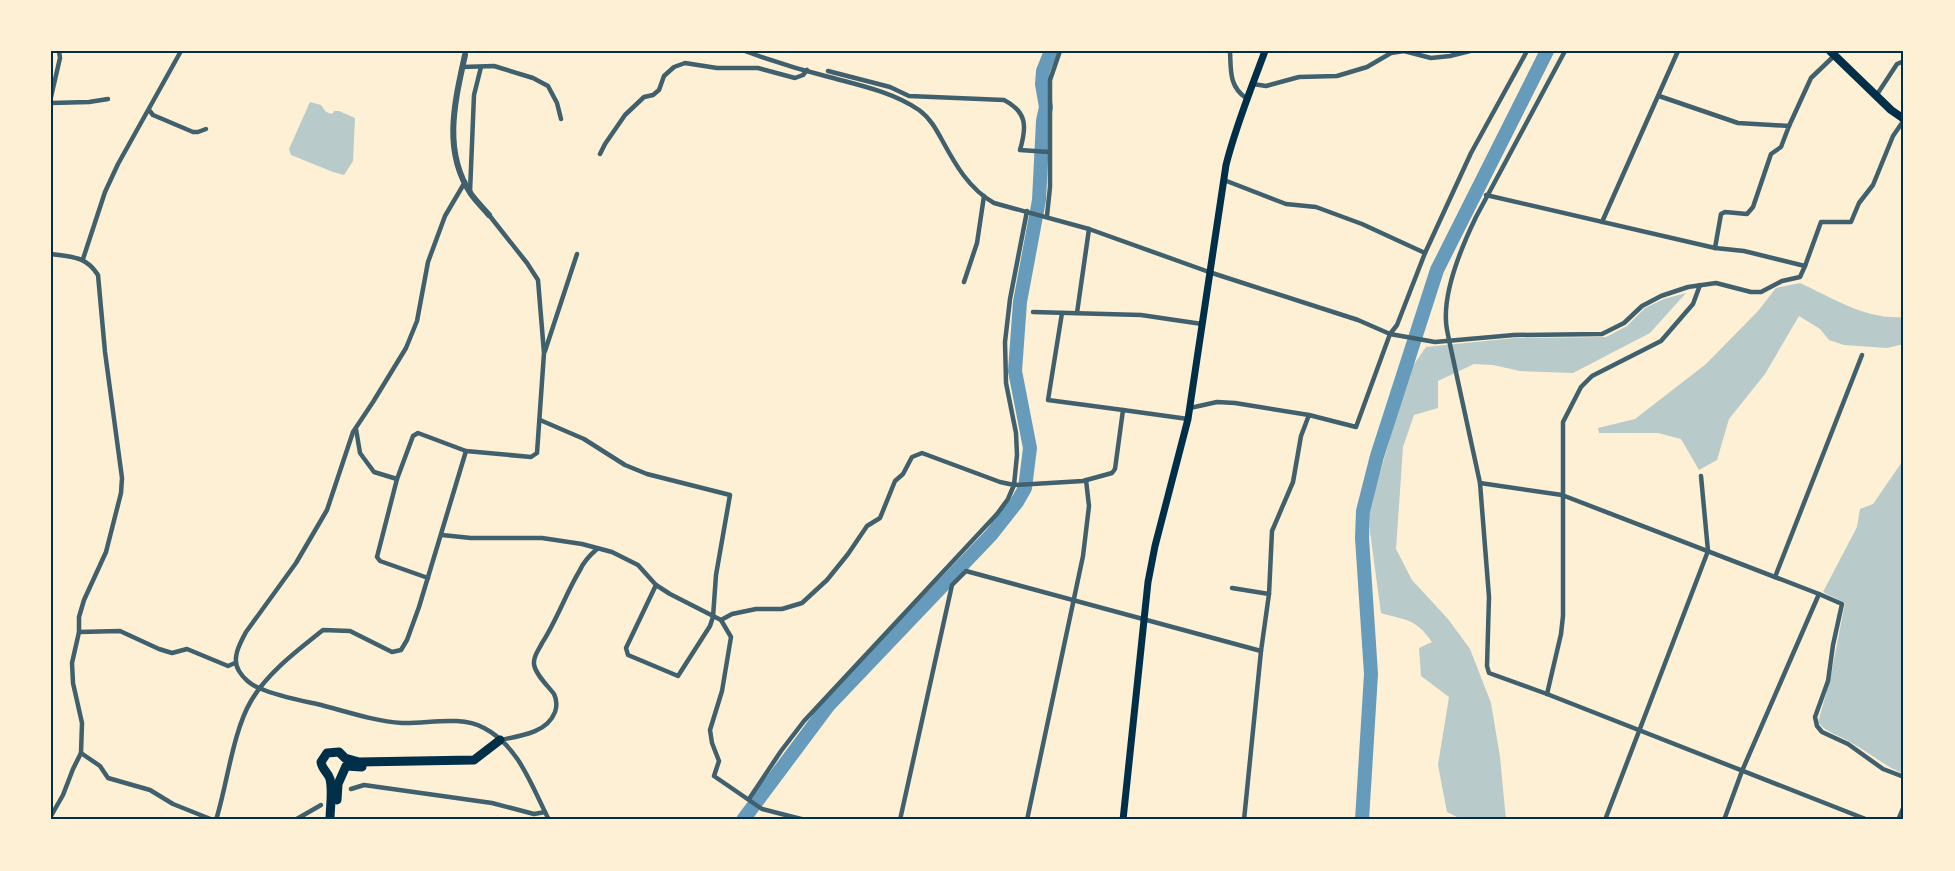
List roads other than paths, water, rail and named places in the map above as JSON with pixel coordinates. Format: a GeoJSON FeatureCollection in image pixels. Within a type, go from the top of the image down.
{"type":"FeatureCollection","features":[{"type":"Feature","properties":{"kind":"highway"},"geometry":{"type":"LineString","coordinates":[[1832,53],[1876,96],[1904,119]]}},
{"type":"Feature","properties":{"kind":"highway"},"geometry":{"type":"LineString","coordinates":[[330,820],[331,786],[329,775],[323,770],[321,762],[327,753],[339,752],[345,758],[359,762],[474,760],[500,740]]}},
{"type":"Feature","properties":{"kind":"highway"},"geometry":{"type":"LineString","coordinates":[[336,820],[338,784],[346,766],[473,765],[489,757],[500,740]]}},
{"type":"Feature","properties":{"kind":"main road"},"geometry":{"type":"LineString","coordinates":[[1123,820],[1144,619],[1155,546],[1188,419],[1209,272],[1234,134],[1265,51]]}},
{"type":"Feature","properties":{"kind":"street"},"geometry":{"type":"LineString","coordinates":[[51,97],[60,58],[59,51]]}},
{"type":"Feature","properties":{"kind":"street"},"geometry":{"type":"LineString","coordinates":[[83,259],[105,192],[118,164],[181,51]]}},
{"type":"Feature","properties":{"kind":"street"},"geometry":{"type":"LineString","coordinates":[[745,51],[863,84],[920,111],[932,123],[961,173],[984,196],[994,202],[1089,229],[1209,272],[1358,320],[1390,334],[1435,342],[1514,335],[1602,334],[1624,323],[1642,306],[1661,296],[1716,283],[1751,292],[1761,292],[1782,281],[1800,277],[1821,222],[1851,222],[1858,203],[1874,185],[1893,136],[1904,119]]}},
{"type":"Feature","properties":{"kind":"street"},"geometry":{"type":"LineString","coordinates":[[1046,216],[1050,188],[1050,80],[1060,51]]}},
{"type":"Feature","properties":{"kind":"street"},"geometry":{"type":"LineString","coordinates":[[1230,51],[1231,71],[1236,91],[1246,98]]}},
{"type":"Feature","properties":{"kind":"street"},"geometry":{"type":"LineString","coordinates":[[1253,84],[1266,86],[1299,77],[1337,76],[1367,67],[1391,53],[1404,51],[1434,57],[1470,51]]}},
{"type":"Feature","properties":{"kind":"street"},"geometry":{"type":"LineString","coordinates":[[1434,57],[1437,51]]}},
{"type":"Feature","properties":{"kind":"street"},"geometry":{"type":"LineString","coordinates":[[1190,408],[1217,402],[1235,403],[1309,416],[1356,428],[1390,334],[1397,325],[1425,253],[1471,153],[1527,51]]}},
{"type":"Feature","properties":{"kind":"street"},"geometry":{"type":"LineString","coordinates":[[1565,51],[1486,195],[1466,238],[1447,304],[1446,321],[1449,340],[1480,483],[1489,597],[1487,666],[1489,673],[1868,820]]}},
{"type":"Feature","properties":{"kind":"street"},"geometry":{"type":"LineString","coordinates":[[1602,222],[1678,51]]}},
{"type":"Feature","properties":{"kind":"street"},"geometry":{"type":"LineString","coordinates":[[428,578],[380,561],[377,557],[397,479],[413,436],[418,433],[466,451],[531,457],[537,453],[540,420],[544,353],[538,280],[470,192],[455,156],[453,141],[455,96],[465,53]]}},
{"type":"Feature","properties":{"kind":"street"},"geometry":{"type":"LineString","coordinates":[[1715,248],[1721,214],[1725,212],[1747,214],[1753,207],[1771,154],[1781,147],[1812,78],[1832,53]]}},
{"type":"Feature","properties":{"kind":"street"},"geometry":{"type":"LineString","coordinates":[[1876,96],[1897,64],[1904,61]]}},
{"type":"Feature","properties":{"kind":"street"},"geometry":{"type":"LineString","coordinates":[[600,154],[625,115],[644,97],[653,95],[659,90],[664,76],[674,67],[685,63],[717,68],[758,68],[795,78],[804,75],[807,70]]}},
{"type":"Feature","properties":{"kind":"street"},"geometry":{"type":"LineString","coordinates":[[462,67],[494,66],[533,78],[548,86],[557,103],[561,119]]}},
{"type":"Feature","properties":{"kind":"street"},"geometry":{"type":"LineString","coordinates":[[470,192],[474,95],[482,67]]}},
{"type":"Feature","properties":{"kind":"street"},"geometry":{"type":"LineString","coordinates":[[828,71],[890,87],[909,96],[1004,100],[1014,105],[1024,122],[1024,136],[1020,150],[1049,152]]}},
{"type":"Feature","properties":{"kind":"street"},"geometry":{"type":"LineString","coordinates":[[1659,96],[1738,123],[1789,126]]}},
{"type":"Feature","properties":{"kind":"street"},"geometry":{"type":"LineString","coordinates":[[51,103],[108,99]]}},
{"type":"Feature","properties":{"kind":"street"},"geometry":{"type":"LineString","coordinates":[[149,110],[153,115],[193,132],[206,129]]}},
{"type":"Feature","properties":{"kind":"street"},"geometry":{"type":"LineString","coordinates":[[1224,180],[1286,204],[1316,207],[1362,224],[1425,253]]}},
{"type":"Feature","properties":{"kind":"street"},"geometry":{"type":"LineString","coordinates":[[465,182],[445,216],[428,261],[417,321],[406,348],[356,428],[344,454],[327,510],[296,563],[246,632],[239,644],[236,663],[238,671],[246,681],[259,688],[382,721],[473,723],[493,733],[519,759],[549,820]]}},
{"type":"Feature","properties":{"kind":"street"},"geometry":{"type":"LineString","coordinates":[[1486,195],[1715,248],[1744,251],[1805,266]]}},
{"type":"Feature","properties":{"kind":"street"},"geometry":{"type":"LineString","coordinates":[[963,282],[976,243],[984,196]]}},
{"type":"Feature","properties":{"kind":"street"},"geometry":{"type":"LineString","coordinates":[[749,799],[804,721],[997,514],[1008,499],[1014,485],[1017,455],[1016,434],[1006,383],[1005,342],[1015,270],[1028,211]]}},
{"type":"Feature","properties":{"kind":"street"},"geometry":{"type":"LineString","coordinates":[[1077,313],[1089,229]]}},
{"type":"Feature","properties":{"kind":"street"},"geometry":{"type":"LineString","coordinates":[[51,254],[83,259],[98,275],[105,351],[122,478],[121,493],[105,552],[79,617],[79,632],[72,663],[73,683],[82,723],[81,753],[63,795],[51,816]]}},
{"type":"Feature","properties":{"kind":"street"},"geometry":{"type":"LineString","coordinates":[[544,353],[577,254]]}},
{"type":"Feature","properties":{"kind":"street"},"geometry":{"type":"LineString","coordinates":[[1547,694],[1563,616],[1563,422],[1581,387],[1592,376],[1661,341],[1693,304],[1700,285]]}},
{"type":"Feature","properties":{"kind":"street"},"geometry":{"type":"LineString","coordinates":[[1033,312],[1141,315],[1202,324]]}},
{"type":"Feature","properties":{"kind":"street"},"geometry":{"type":"LineString","coordinates":[[1062,313],[1048,400],[1188,419]]}},
{"type":"Feature","properties":{"kind":"street"},"geometry":{"type":"LineString","coordinates":[[1776,577],[1862,355]]}},
{"type":"Feature","properties":{"kind":"street"},"geometry":{"type":"LineString","coordinates":[[721,620],[732,614],[756,609],[783,609],[802,603],[827,580],[867,526],[880,518],[895,481],[903,474],[912,456],[922,453],[1014,485],[1086,480],[1112,473],[1115,469],[1123,410]]}},
{"type":"Feature","properties":{"kind":"street"},"geometry":{"type":"LineString","coordinates":[[1244,820],[1269,594],[1272,531],[1293,482],[1301,436],[1309,416]]}},
{"type":"Feature","properties":{"kind":"street"},"geometry":{"type":"LineString","coordinates":[[540,420],[584,440],[625,465],[647,474],[730,495],[716,574],[713,617],[710,626],[678,676],[628,655],[626,648],[656,585]]}},
{"type":"Feature","properties":{"kind":"street"},"geometry":{"type":"LineString","coordinates":[[356,428],[360,453],[374,472],[397,479]]}},
{"type":"Feature","properties":{"kind":"street"},"geometry":{"type":"LineString","coordinates":[[81,753],[100,766],[108,778],[150,790],[173,804],[214,820],[239,730],[249,703],[259,688],[280,667],[323,630],[350,631],[392,652],[401,650],[407,640],[428,578],[466,451]]}},
{"type":"Feature","properties":{"kind":"street"},"geometry":{"type":"LineString","coordinates":[[1605,820],[1707,551],[1701,476]]}},
{"type":"Feature","properties":{"kind":"street"},"geometry":{"type":"LineString","coordinates":[[1027,820],[1083,556],[1088,516],[1086,480]]}},
{"type":"Feature","properties":{"kind":"street"},"geometry":{"type":"LineString","coordinates":[[1480,483],[1562,495],[1842,604],[1828,681],[1815,717],[1816,726],[1822,732],[1848,744],[1883,769],[1904,777]]}},
{"type":"Feature","properties":{"kind":"street"},"geometry":{"type":"LineString","coordinates":[[442,535],[471,538],[542,538],[582,544],[612,552],[638,565],[656,585],[721,620],[731,637],[722,691],[710,730],[719,761],[714,776],[762,809],[805,820]]}},
{"type":"Feature","properties":{"kind":"street"},"geometry":{"type":"LineString","coordinates":[[500,740],[531,734],[553,717],[556,698],[536,670],[535,656],[579,571],[586,559],[597,549]]}},
{"type":"Feature","properties":{"kind":"street"},"geometry":{"type":"LineString","coordinates":[[900,820],[952,585],[966,571],[1261,651]]}},
{"type":"Feature","properties":{"kind":"street"},"geometry":{"type":"LineString","coordinates":[[1232,588],[1269,594]]}},
{"type":"Feature","properties":{"kind":"street"},"geometry":{"type":"LineString","coordinates":[[1724,820],[1742,771],[1819,594]]}},
{"type":"Feature","properties":{"kind":"street"},"geometry":{"type":"LineString","coordinates":[[79,632],[120,631],[172,653],[187,649],[228,666],[236,663]]}},
{"type":"Feature","properties":{"kind":"street"},"geometry":{"type":"LineString","coordinates":[[351,789],[364,785],[492,803],[534,814],[545,812]]}},
{"type":"Feature","properties":{"kind":"street"},"geometry":{"type":"LineString","coordinates":[[295,820],[321,805]]}},
{"type":"Feature","properties":{"kind":"street"},"geometry":{"type":"LineString","coordinates":[[1899,820],[1904,808]]}},
{"type":"Feature","properties":{"kind":"waterway"},"geometry":{"type":"LineString","coordinates":[[743,820],[828,706],[991,535],[1025,488],[1030,448],[1015,371],[1020,302],[1039,200],[1043,121],[1046,107],[1042,84],[1043,71],[1051,51]]}},
{"type":"Feature","properties":{"kind":"waterway"},"geometry":{"type":"LineString","coordinates":[[1362,820],[1371,674],[1362,538],[1363,511],[1377,456],[1437,270],[1547,51]]}}]}
